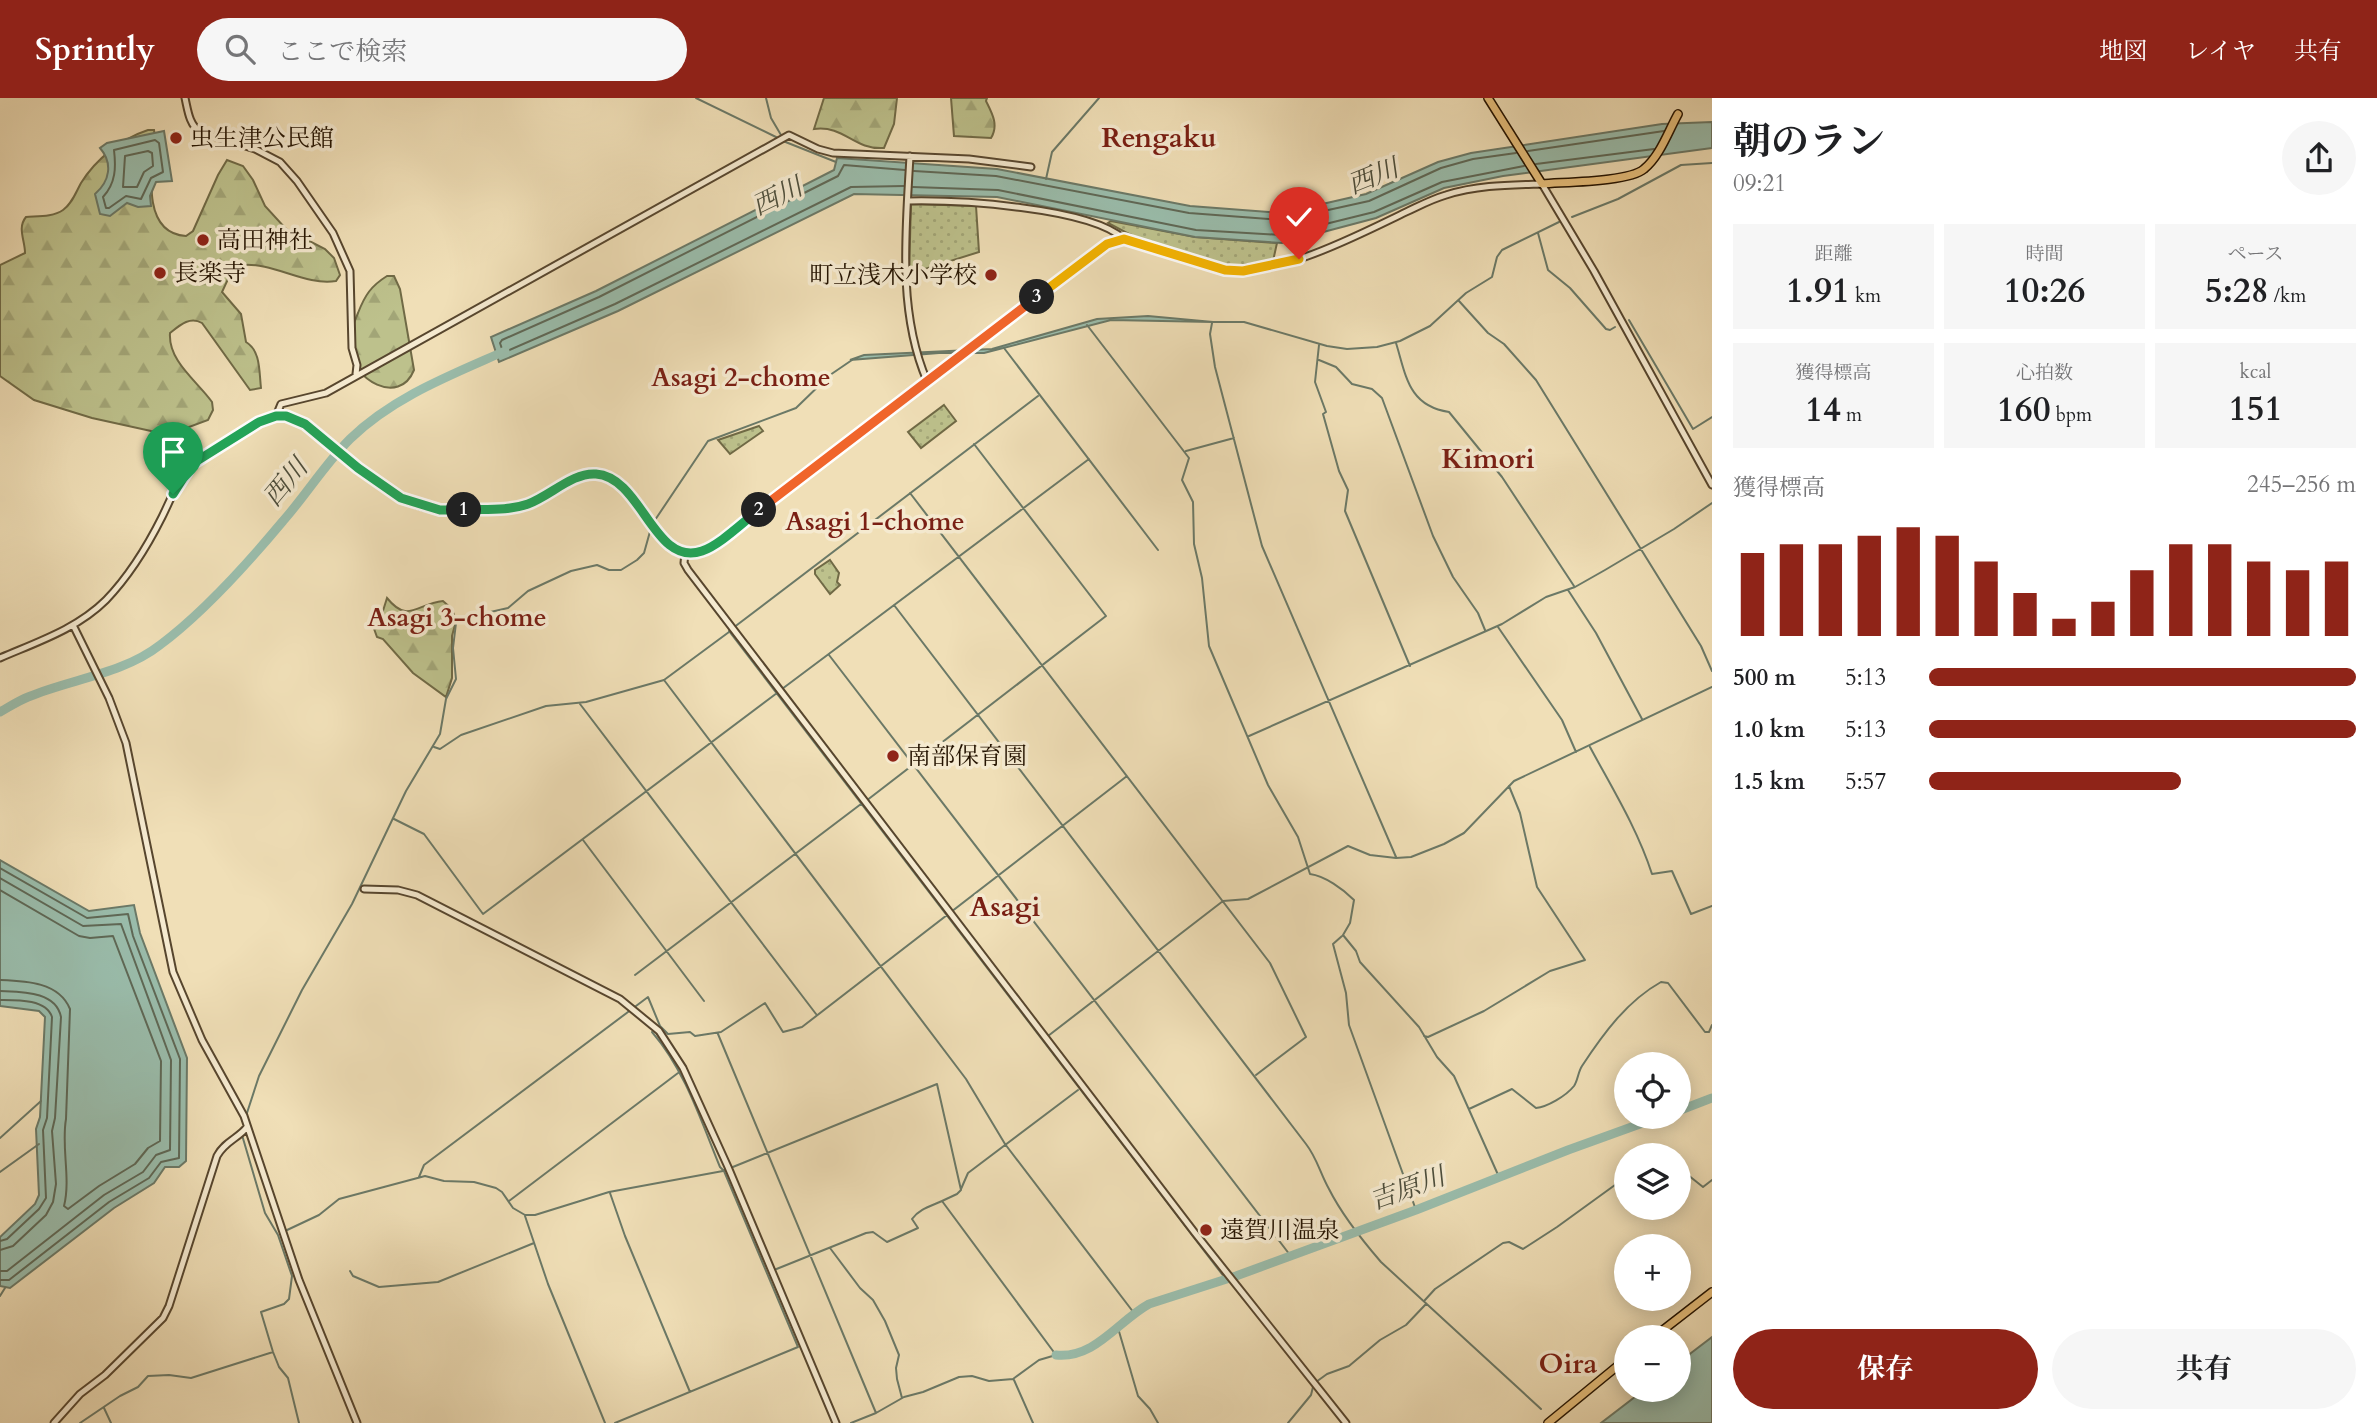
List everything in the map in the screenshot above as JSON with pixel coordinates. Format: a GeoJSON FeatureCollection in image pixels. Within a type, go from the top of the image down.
{"type":"FeatureCollection","features":[{"type":"Feature","properties":{"kind":"main road"},"geometry":{"type":"LineString","coordinates":[[1488,98],[1542,184],[1630,176],[1644,169],[1653,159],[1678,114]]}},
{"type":"Feature","properties":{"kind":"main road"},"geometry":{"type":"LineString","coordinates":[[1669,1325],[1712,1292]]}},
{"type":"Feature","properties":{"kind":"main road"},"geometry":{"type":"LineString","coordinates":[[1548,1423],[1614,1369]]}},
{"type":"Feature","properties":{"kind":"street"},"geometry":{"type":"LineString","coordinates":[[185,98],[193,127],[200,132],[255,149],[280,162],[297,181],[333,233],[350,271],[352,348],[357,365],[356,374]]}},
{"type":"Feature","properties":{"kind":"street"},"geometry":{"type":"LineString","coordinates":[[276,416],[281,404],[326,393],[789,135],[833,153],[910,159],[969,159],[1031,167]]}},
{"type":"Feature","properties":{"kind":"street"},"geometry":{"type":"LineString","coordinates":[[910,159],[905,263],[916,353],[927,381]]}},
{"type":"Feature","properties":{"kind":"street"},"geometry":{"type":"LineString","coordinates":[[908,201],[1006,205],[1047,212],[1102,225],[1114,229],[1124,239],[1218,269],[1243,271],[1299,259],[1444,195],[1482,186],[1542,184],[1594,271],[1712,485]]}},
{"type":"Feature","properties":{"kind":"street"},"geometry":{"type":"LineString","coordinates":[[0,658],[73,625],[105,600],[144,553],[173,494],[192,464],[259,422],[276,416],[296,419],[401,498],[440,510],[516,508],[538,500],[577,478],[596,474],[615,480],[626,489],[665,541],[680,552],[701,552],[1080,263],[1107,244],[1124,239]]}},
{"type":"Feature","properties":{"kind":"street"},"geometry":{"type":"LineString","coordinates":[[685,553],[684,563],[688,570],[1195,1233],[1346,1423]]}},
{"type":"Feature","properties":{"kind":"street"},"geometry":{"type":"LineString","coordinates":[[73,625],[126,743],[173,972],[202,1040],[240,1107],[299,1280],[357,1423]]}},
{"type":"Feature","properties":{"kind":"street"},"geometry":{"type":"LineString","coordinates":[[364,889],[398,890],[417,895],[620,999],[659,1031],[678,1058],[705,1117],[836,1423]]}},
{"type":"Feature","properties":{"kind":"street"},"geometry":{"type":"LineString","coordinates":[[54,1423],[80,1394],[105,1375],[163,1318],[217,1156],[228,1141],[244,1132],[247,1127]]}},
{"type":"Feature","properties":{"kind":"green space"},"geometry":{"type":"Polygon","coordinates":[[[824,98],[897,98],[894,124],[884,148],[864,145],[834,131],[814,129],[824,98]]]}},
{"type":"Feature","properties":{"kind":"green space"},"geometry":{"type":"Polygon","coordinates":[[[951,98],[987,98],[995,124],[991,138],[954,136],[951,98]]]}},
{"type":"Feature","properties":{"kind":"green space"},"geometry":{"type":"Polygon","coordinates":[[[148,130],[154,130],[155,138],[151,181],[155,212],[161,224],[171,232],[186,236],[193,231],[227,160],[243,166],[265,206],[286,229],[325,249],[334,258],[340,275],[336,281],[324,282],[265,267],[241,265],[228,279],[222,292],[241,314],[246,342],[257,356],[261,388],[250,390],[202,323],[193,320],[185,322],[170,333],[174,353],[178,362],[212,402],[213,410],[208,420],[173,433],[92,418],[34,400],[0,376],[0,265],[25,253],[23,221],[26,217],[50,215],[63,210],[87,174],[102,158],[119,144],[148,130]]]}},
{"type":"Feature","properties":{"kind":"green space"},"geometry":{"type":"Polygon","coordinates":[[[911,204],[976,206],[979,252],[909,274],[911,204]]]}},
{"type":"Feature","properties":{"kind":"green space"},"geometry":{"type":"Polygon","coordinates":[[[1111,221],[1195,237],[1277,243],[1273,261],[1234,266],[1144,242],[1108,223],[1111,221]]]}},
{"type":"Feature","properties":{"kind":"green space"},"geometry":{"type":"Polygon","coordinates":[[[387,276],[394,276],[400,289],[414,370],[407,381],[398,387],[388,388],[367,379],[353,360],[350,349],[353,326],[363,301],[373,287],[387,276]]]}},
{"type":"Feature","properties":{"kind":"green space"},"geometry":{"type":"Polygon","coordinates":[[[944,405],[956,421],[921,448],[908,432],[944,405]]]}},
{"type":"Feature","properties":{"kind":"green space"},"geometry":{"type":"Polygon","coordinates":[[[759,426],[763,431],[730,454],[718,440],[759,426]]]}},
{"type":"Feature","properties":{"kind":"green space"},"geometry":{"type":"Polygon","coordinates":[[[830,560],[839,573],[837,582],[840,585],[830,594],[815,574],[815,570],[830,560]]]}},
{"type":"Feature","properties":{"kind":"green space"},"geometry":{"type":"Polygon","coordinates":[[[387,598],[401,610],[413,610],[443,601],[452,609],[456,621],[452,636],[452,678],[446,697],[413,673],[383,639],[377,637],[372,623],[382,614],[387,598]]]}},
{"type":"Feature","properties":{"kind":"water"},"geometry":{"type":"Polygon","coordinates":[[[1712,122],[1712,148],[1503,176],[1444,188],[1376,218],[1282,243],[1195,237],[997,197],[854,194],[618,311],[499,362],[491,337],[596,291],[834,170],[837,158],[997,169],[1190,206],[1283,213],[1366,194],[1438,162],[1471,153],[1662,124],[1712,122]]]}},
{"type":"Feature","properties":{"kind":"water"},"geometry":{"type":"Polygon","coordinates":[[[164,131],[172,181],[156,182],[150,196],[151,206],[138,207],[127,203],[110,216],[100,214],[95,194],[107,178],[108,166],[100,148],[107,143],[164,131]]]}},
{"type":"Feature","properties":{"kind":"water"},"geometry":{"type":"Polygon","coordinates":[[[1148,316],[1213,322],[1111,320],[984,353],[939,353],[850,360],[864,355],[992,349],[1097,319],[1148,316]]]}},
{"type":"Feature","properties":{"kind":"water"},"geometry":{"type":"Polygon","coordinates":[[[0,860],[89,911],[134,905],[140,933],[187,1058],[186,1161],[179,1167],[165,1167],[154,1183],[114,1208],[10,1288],[0,1286],[0,1237],[35,1204],[39,1195],[36,1129],[40,1117],[45,1017],[39,1011],[0,1006],[0,860]]]}},
{"type":"Feature","properties":{"kind":"water"},"geometry":{"type":"Polygon","coordinates":[[[1712,1337],[1712,1423],[1601,1423],[1628,1402],[1691,1402],[1691,1353],[1712,1337]]]}},
{"type":"Feature","properties":{"kind":"waterway"},"geometry":{"type":"LineString","coordinates":[[696,98],[778,138]]}},
{"type":"Feature","properties":{"kind":"waterway"},"geometry":{"type":"LineString","coordinates":[[766,98],[771,118],[781,135]]}},
{"type":"Feature","properties":{"kind":"waterway"},"geometry":{"type":"LineString","coordinates":[[1046,179],[1052,152],[1099,98]]}},
{"type":"Feature","properties":{"kind":"waterway"},"geometry":{"type":"LineString","coordinates":[[783,141],[836,162]]}},
{"type":"Feature","properties":{"kind":"waterway"},"geometry":{"type":"LineString","coordinates":[[1572,217],[1618,199],[1681,165],[1712,163]]}},
{"type":"Feature","properties":{"kind":"waterway"},"geometry":{"type":"LineString","coordinates":[[1213,322],[1244,322],[1327,346],[1347,349],[1377,347],[1400,341],[1430,326],[1466,293],[1492,277],[1497,257],[1502,250],[1559,222]]}},
{"type":"Feature","properties":{"kind":"waterway"},"geometry":{"type":"LineString","coordinates":[[1538,233],[1548,270],[1570,288],[1606,329],[1615,327]]}},
{"type":"Feature","properties":{"kind":"waterway"},"geometry":{"type":"LineString","coordinates":[[1459,301],[1488,333],[1504,344],[1536,380],[1701,646],[1712,671]]}},
{"type":"Feature","properties":{"kind":"waterway"},"geometry":{"type":"LineString","coordinates":[[1629,320],[1693,429],[1712,417]]}},
{"type":"Feature","properties":{"kind":"waterway"},"geometry":{"type":"LineString","coordinates":[[1212,323],[1210,334],[1215,367],[1262,546],[1396,857]]}},
{"type":"Feature","properties":{"kind":"waterway"},"geometry":{"type":"LineString","coordinates":[[1087,325],[1189,458],[1182,480],[1193,502],[1194,544],[1202,578],[1209,646],[1268,785],[1298,837],[1310,874],[1322,877],[1354,900],[1350,923],[1343,935],[1356,951],[1360,962],[1419,1027],[1437,1057],[1454,1076],[1499,1177]]}},
{"type":"Feature","properties":{"kind":"waterway"},"geometry":{"type":"LineString","coordinates":[[1396,343],[1406,377],[1417,396],[1435,409],[1449,412],[1502,477],[1574,586]]}},
{"type":"Feature","properties":{"kind":"waterway"},"geometry":{"type":"LineString","coordinates":[[1319,345],[1315,382],[1326,412],[1323,414],[1339,471],[1348,490],[1345,511],[1410,666]]}},
{"type":"Feature","properties":{"kind":"waterway"},"geometry":{"type":"LineString","coordinates":[[1004,348],[1158,550]]}},
{"type":"Feature","properties":{"kind":"waterway","name":"西川"},"geometry":{"type":"LineString","coordinates":[[0,712],[28,697],[130,663],[160,645],[209,603],[240,570],[341,449],[367,424],[423,388],[505,351]]}},
{"type":"Feature","properties":{"kind":"waterway"},"geometry":{"type":"LineString","coordinates":[[653,523],[708,441],[796,408],[830,375],[852,360]]}},
{"type":"Feature","properties":{"kind":"waterway"},"geometry":{"type":"LineString","coordinates":[[1319,360],[1336,367],[1352,384],[1372,389],[1382,398],[1433,536],[1453,577],[1478,613],[1485,630]]}},
{"type":"Feature","properties":{"kind":"waterway"},"geometry":{"type":"LineString","coordinates":[[733,628],[1038,396]]}},
{"type":"Feature","properties":{"kind":"waterway"},"geometry":{"type":"LineString","coordinates":[[1186,451],[1234,438]]}},
{"type":"Feature","properties":{"kind":"waterway"},"geometry":{"type":"LineString","coordinates":[[866,801],[1106,616],[974,444]]}},
{"type":"Feature","properties":{"kind":"waterway"},"geometry":{"type":"LineString","coordinates":[[782,689],[1089,459]]}},
{"type":"Feature","properties":{"kind":"waterway"},"geometry":{"type":"LineString","coordinates":[[910,493],[1270,963],[1306,1037],[1256,1075]]}},
{"type":"Feature","properties":{"kind":"waterway"},"geometry":{"type":"LineString","coordinates":[[1249,736],[1502,624],[1546,597],[1575,587],[1605,570],[1712,503]]}},
{"type":"Feature","properties":{"kind":"waterway"},"geometry":{"type":"LineString","coordinates":[[246,1116],[259,1076],[302,990],[352,904],[406,791],[440,734],[446,699],[456,679],[453,648],[456,623],[464,618],[508,608],[528,591],[571,571],[597,565],[609,570],[621,570],[644,553],[651,528]]}},
{"type":"Feature","properties":{"kind":"waterway"},"geometry":{"type":"LineString","coordinates":[[1568,590],[1596,633],[1642,719]]}},
{"type":"Feature","properties":{"kind":"waterway"},"geometry":{"type":"LineString","coordinates":[[894,605],[1306,1144],[1340,1208],[1367,1245],[1381,1262],[1541,1409]]}},
{"type":"Feature","properties":{"kind":"waterway"},"geometry":{"type":"LineString","coordinates":[[1498,627],[1562,720],[1576,752]]}},
{"type":"Feature","properties":{"kind":"waterway"},"geometry":{"type":"LineString","coordinates":[[729,631],[1225,1278]]}},
{"type":"Feature","properties":{"kind":"waterway"},"geometry":{"type":"LineString","coordinates":[[434,747],[440,749],[461,735],[546,706],[586,702],[664,680],[729,632]]}},
{"type":"Feature","properties":{"kind":"waterway"},"geometry":{"type":"LineString","coordinates":[[829,655],[1290,1255]]}},
{"type":"Feature","properties":{"kind":"waterway"},"geometry":{"type":"LineString","coordinates":[[664,680],[966,1079],[1005,1144],[1134,1313]]}},
{"type":"Feature","properties":{"kind":"waterway"},"geometry":{"type":"LineString","coordinates":[[1048,1036],[1223,901],[1248,899],[1348,846],[1370,855],[1396,858],[1411,857],[1444,844],[1464,833],[1514,781],[1712,687]]}},
{"type":"Feature","properties":{"kind":"waterway"},"geometry":{"type":"LineString","coordinates":[[394,819],[424,834],[483,914],[777,693]]}},
{"type":"Feature","properties":{"kind":"waterway"},"geometry":{"type":"LineString","coordinates":[[580,704],[816,1014]]}},
{"type":"Feature","properties":{"kind":"waterway"},"geometry":{"type":"LineString","coordinates":[[1590,747],[1632,824],[1652,874],[1672,871],[1691,914],[1712,906]]}},
{"type":"Feature","properties":{"kind":"waterway"},"geometry":{"type":"LineString","coordinates":[[419,1177],[424,1165],[648,997],[660,1026],[668,1034],[690,1032],[695,1036],[721,1032],[765,1003],[783,1032],[802,1027],[1127,776]]}},
{"type":"Feature","properties":{"kind":"waterway"},"geometry":{"type":"LineString","coordinates":[[1424,1036],[1428,1037],[1484,1011],[1550,971],[1585,960],[1537,887],[1520,813],[1509,786]]}},
{"type":"Feature","properties":{"kind":"waterway"},"geometry":{"type":"LineString","coordinates":[[635,975],[861,804]]}},
{"type":"Feature","properties":{"kind":"waterway"},"geometry":{"type":"LineString","coordinates":[[583,840],[704,1001]]}},
{"type":"Feature","properties":{"kind":"waterway"},"geometry":{"type":"LineString","coordinates":[[1342,936],[1333,944],[1346,993],[1349,1025],[1416,1210]]}},
{"type":"Feature","properties":{"kind":"waterway"},"geometry":{"type":"LineString","coordinates":[[1469,1109],[1512,1089],[1536,1108],[1561,1097],[1574,1086],[1582,1066],[1617,1019],[1637,999],[1661,982],[1668,983],[1705,1032],[1709,1032],[1712,1025]]}},
{"type":"Feature","properties":{"kind":"waterway"},"geometry":{"type":"LineString","coordinates":[[615,1423],[798,1347],[691,1096],[674,1063],[652,1032]]}},
{"type":"Feature","properties":{"kind":"waterway"},"geometry":{"type":"LineString","coordinates":[[718,1034],[876,1413]]}},
{"type":"Feature","properties":{"kind":"waterway"},"geometry":{"type":"LineString","coordinates":[[509,1201],[678,1073]]}},
{"type":"Feature","properties":{"kind":"waterway"},"geometry":{"type":"LineString","coordinates":[[285,1231],[319,1215],[339,1199],[425,1176],[444,1181],[474,1182],[496,1188],[513,1208],[525,1215],[535,1215],[609,1192],[723,1171],[937,1084],[961,1190],[942,1201],[1056,1355],[1039,1360],[1013,1379],[989,1381],[972,1376],[959,1377],[904,1397],[851,1423]]}},
{"type":"Feature","properties":{"kind":"waterway"},"geometry":{"type":"LineString","coordinates":[[961,1189],[968,1173],[1078,1090]]}},
{"type":"Feature","properties":{"kind":"waterway","name":"吉原川"},"geometry":{"type":"LineString","coordinates":[[1691,1106],[1712,1098]]}},
{"type":"Feature","properties":{"kind":"waterway"},"geometry":{"type":"LineString","coordinates":[[0,1138],[41,1101]]}},
{"type":"Feature","properties":{"kind":"waterway","name":"吉原川"},"geometry":{"type":"LineString","coordinates":[[1056,1355],[1070,1355],[1094,1345],[1149,1304],[1236,1276],[1416,1210],[1626,1129]]}},
{"type":"Feature","properties":{"kind":"waterway"},"geometry":{"type":"LineString","coordinates":[[242,1135],[265,1213],[278,1235],[292,1276],[289,1299],[284,1304],[261,1312],[279,1367],[288,1378],[299,1423]]}},
{"type":"Feature","properties":{"kind":"waterway"},"geometry":{"type":"LineString","coordinates":[[0,1172],[39,1144]]}},
{"type":"Feature","properties":{"kind":"waterway"},"geometry":{"type":"LineString","coordinates":[[1691,1177],[1703,1187],[1712,1180]]}},
{"type":"Feature","properties":{"kind":"waterway"},"geometry":{"type":"LineString","coordinates":[[1425,1300],[1435,1289],[1503,1243],[1509,1242],[1523,1249],[1614,1186]]}},
{"type":"Feature","properties":{"kind":"waterway"},"geometry":{"type":"LineString","coordinates":[[610,1193],[625,1236],[690,1392]]}},
{"type":"Feature","properties":{"kind":"waterway"},"geometry":{"type":"LineString","coordinates":[[774,1270],[866,1233],[873,1232],[887,1242],[918,1228],[912,1219],[926,1208],[942,1201]]}},
{"type":"Feature","properties":{"kind":"waterway"},"geometry":{"type":"LineString","coordinates":[[525,1216],[548,1284],[605,1423]]}},
{"type":"Feature","properties":{"kind":"waterway"},"geometry":{"type":"LineString","coordinates":[[350,1271],[353,1276],[379,1287],[438,1282],[534,1243]]}},
{"type":"Feature","properties":{"kind":"waterway"},"geometry":{"type":"LineString","coordinates":[[830,1248],[860,1288],[873,1300],[885,1321],[899,1355],[896,1368],[902,1398]]}},
{"type":"Feature","properties":{"kind":"waterway"},"geometry":{"type":"LineString","coordinates":[[0,1296],[5,1288]]}},
{"type":"Feature","properties":{"kind":"waterway"},"geometry":{"type":"LineString","coordinates":[[1316,1382],[1327,1374],[1349,1366],[1380,1340],[1406,1325],[1426,1304]]}},
{"type":"Feature","properties":{"kind":"waterway"},"geometry":{"type":"LineString","coordinates":[[1118,1328],[1138,1396],[1158,1423]]}},
{"type":"Feature","properties":{"kind":"waterway"},"geometry":{"type":"LineString","coordinates":[[80,1423],[138,1387],[148,1376],[191,1378],[273,1352]]}},
{"type":"Feature","properties":{"kind":"waterway"},"geometry":{"type":"LineString","coordinates":[[1014,1380],[1033,1423]]}},
{"type":"Feature","properties":{"kind":"waterway"},"geometry":{"type":"LineString","coordinates":[[1288,1423],[1311,1395],[1313,1387]]}},
{"type":"Feature","properties":{"kind":"waterway"},"geometry":{"type":"LineString","coordinates":[[104,1408],[111,1423]]}},
{"type":"Feature","properties":{"kind":"place","name":"虫生津公民館"},"geometry":{"type":"Point","coordinates":[176,138]}},
{"type":"Feature","properties":{"kind":"place","name":"高田神社"},"geometry":{"type":"Point","coordinates":[203,240]}},
{"type":"Feature","properties":{"kind":"place","name":"長楽寺"},"geometry":{"type":"Point","coordinates":[160,273]}},
{"type":"Feature","properties":{"kind":"place","name":"町立浅木小学校"},"geometry":{"type":"Point","coordinates":[991,275]}},
{"type":"Feature","properties":{"kind":"place","name":"南部保育園"},"geometry":{"type":"Point","coordinates":[893,756]}},
{"type":"Feature","properties":{"kind":"place","name":"遠賀川温泉"},"geometry":{"type":"Point","coordinates":[1206,1230]}},
{"type":"Feature","properties":{"kind":"district","name":"Rengaku"},"geometry":{"type":"Point","coordinates":[1159,137]}},
{"type":"Feature","properties":{"kind":"district","name":"Asagi 2-chome"},"geometry":{"type":"Point","coordinates":[741,377]}},
{"type":"Feature","properties":{"kind":"district","name":"Kimori"},"geometry":{"type":"Point","coordinates":[1488,458]}},
{"type":"Feature","properties":{"kind":"district","name":"Asagi 1-chome"},"geometry":{"type":"Point","coordinates":[875,521]}},
{"type":"Feature","properties":{"kind":"district","name":"Asagi 3-chome"},"geometry":{"type":"Point","coordinates":[457,617]}},
{"type":"Feature","properties":{"kind":"district","name":"Asagi"},"geometry":{"type":"Point","coordinates":[1005,906]}},
{"type":"Feature","properties":{"kind":"district","name":"Oira"},"geometry":{"type":"Point","coordinates":[1568,1363]}},
{"type":"Feature","properties":{"kind":"route"},"geometry":{"type":"LineString","coordinates":[[173,494],[192,464],[259,422],[276,416],[286,416],[305,424],[389,492],[422,506],[440,510],[516,508],[538,500],[577,478],[596,474],[615,480],[626,489],[665,541],[680,552],[701,552],[1107,244],[1124,239],[1177,257],[1233,271],[1299,259]]}}]}
